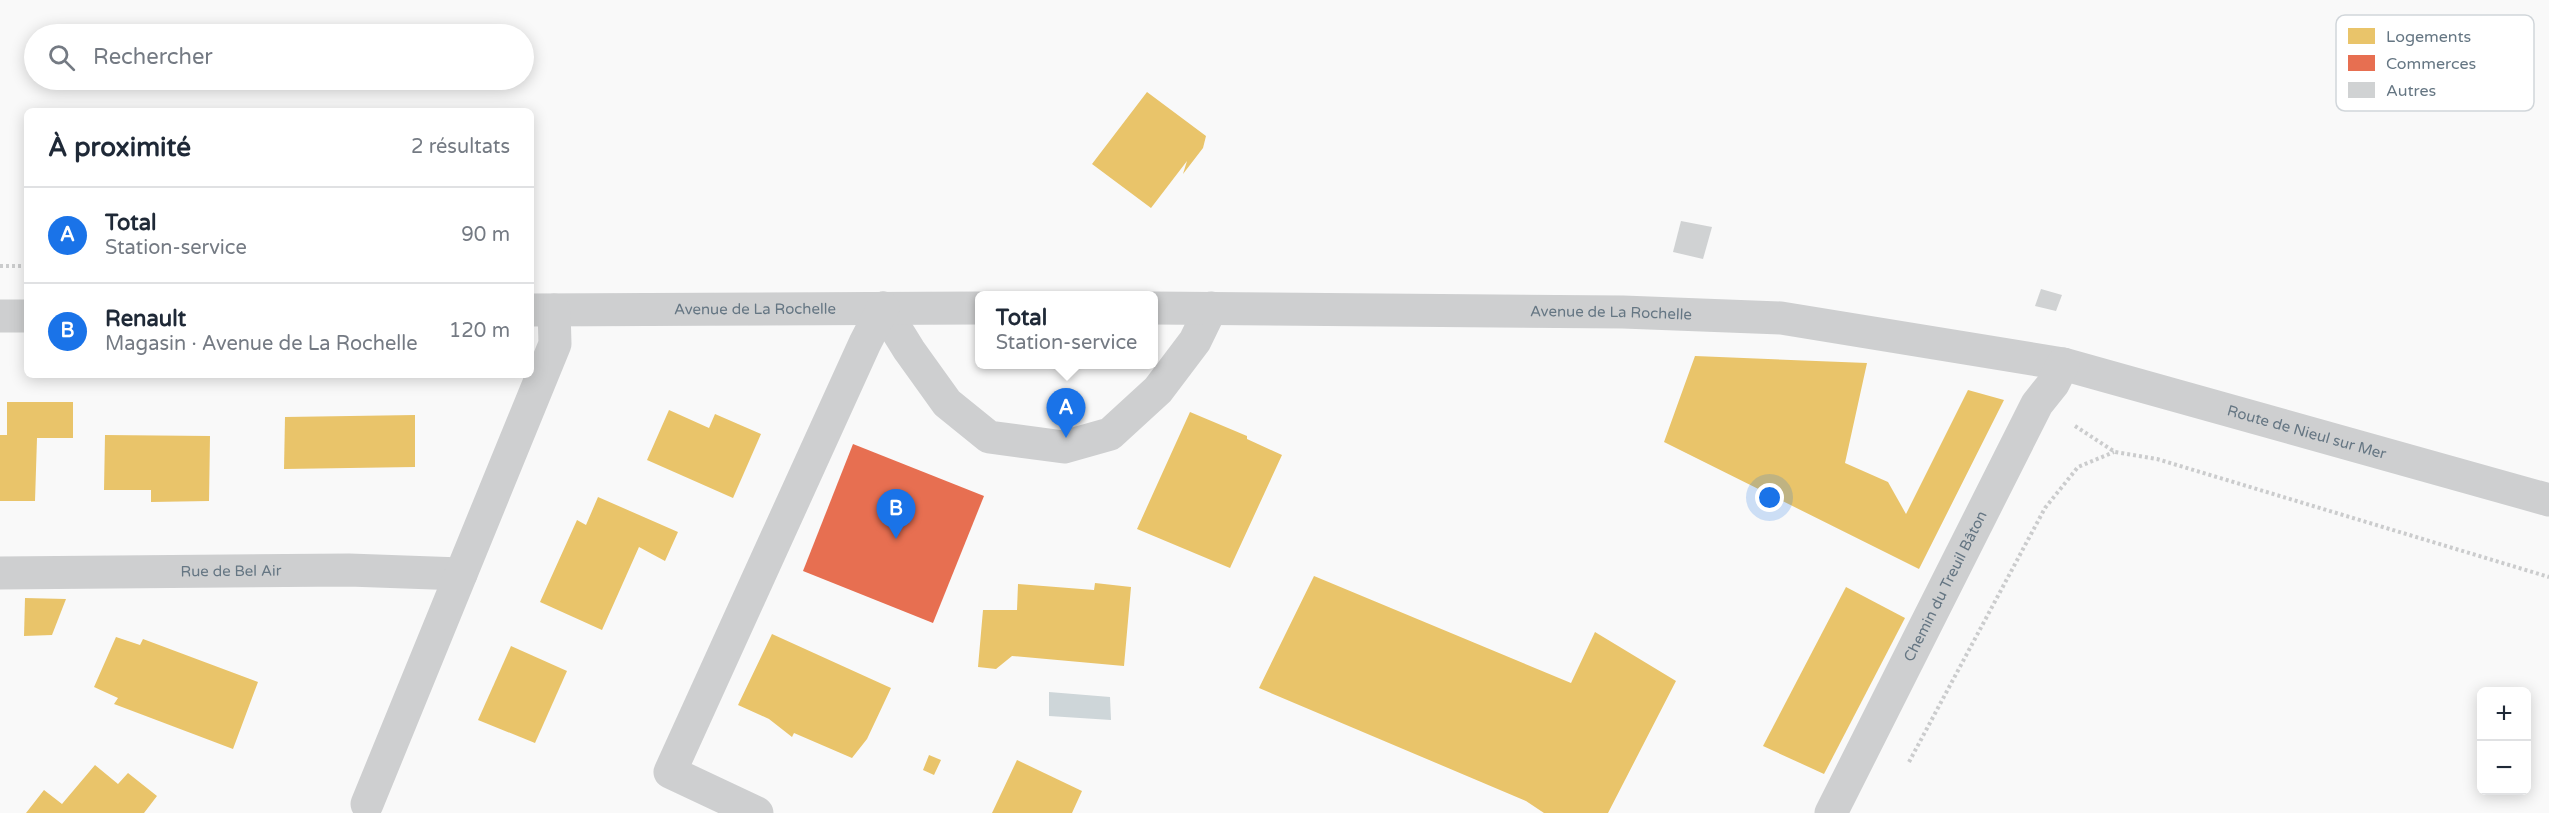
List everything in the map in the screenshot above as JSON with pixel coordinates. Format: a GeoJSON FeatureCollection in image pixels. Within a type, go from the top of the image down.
{"type":"FeatureCollection","features":[{"type":"Feature","properties":{"kind":"street"},"geometry":{"type":"LineString","coordinates":[[883,308],[909,350],[947,403],[989,436],[1064,447],[1110,434],[1158,390],[1195,340],[1211,308]]}},
{"type":"Feature","properties":{"kind":"street"},"geometry":{"type":"LineString","coordinates":[[757,813],[670,772],[883,308]]}},
{"type":"Feature","properties":{"kind":"street","name":"Avenue de La Rochelle"},"geometry":{"type":"LineString","coordinates":[[543,310],[975,308]]}},
{"type":"Feature","properties":{"kind":"street","name":"Avenue de La Rochelle"},"geometry":{"type":"LineString","coordinates":[[1158,308],[1623,312],[1780,318],[2063,364]]}},
{"type":"Feature","properties":{"kind":"street"},"geometry":{"type":"LineString","coordinates":[[367,804],[555,344],[543,310]]}},
{"type":"Feature","properties":{"kind":"street"},"geometry":{"type":"LineString","coordinates":[[0,316],[24,316]]}},
{"type":"Feature","properties":{"kind":"street","name":"Route de Nieul sur Mer"},"geometry":{"type":"LineString","coordinates":[[2063,364],[2549,500]]}},
{"type":"Feature","properties":{"kind":"street","name":"Chemin du Treuil Bâton"},"geometry":{"type":"LineString","coordinates":[[1831,813],[2037,404],[2053,384],[2063,364]]}},
{"type":"Feature","properties":{"kind":"street","name":"Rue de Bel Air"},"geometry":{"type":"LineString","coordinates":[[0,573],[349,570],[461,573]]}},
{"type":"Feature","properties":{"kind":"path"},"geometry":{"type":"LineString","coordinates":[[0,266],[24,266]]}},
{"type":"Feature","properties":{"kind":"path"},"geometry":{"type":"LineString","coordinates":[[1904,771],[2045,508],[2079,467],[2115,452],[2157,459],[2549,577]]}},
{"type":"Feature","properties":{"kind":"shaded area"},"geometry":{"type":"Polygon","coordinates":[[[1049,692],[1110,697],[1111,720],[1049,716],[1049,692]]]}},
{"type":"Feature","properties":{"kind":"building: Logements"},"geometry":{"type":"Polygon","coordinates":[[[1147,92],[1206,136],[1203,148],[1183,174],[1187,161],[1151,208],[1092,164],[1147,92]]]}},
{"type":"Feature","properties":{"kind":"building: Logements"},"geometry":{"type":"Polygon","coordinates":[[[1695,356],[1867,363],[1845,463],[1888,482],[1906,514],[1968,390],[2004,400],[1919,569],[1664,442],[1695,356]]]}},
{"type":"Feature","properties":{"kind":"building: Logements"},"geometry":{"type":"Polygon","coordinates":[[[7,402],[73,402],[73,438],[37,438],[35,501],[0,501],[0,435],[7,435],[7,402]]]}},
{"type":"Feature","properties":{"kind":"building: Logements"},"geometry":{"type":"Polygon","coordinates":[[[669,410],[709,428],[715,414],[761,434],[733,498],[647,460],[669,410]]]}},
{"type":"Feature","properties":{"kind":"building: Logements"},"geometry":{"type":"Polygon","coordinates":[[[1190,412],[1247,436],[1247,439],[1282,455],[1230,568],[1137,529],[1190,412]]]}},
{"type":"Feature","properties":{"kind":"building: Logements"},"geometry":{"type":"Polygon","coordinates":[[[415,415],[415,467],[284,469],[285,417],[415,415]]]}},
{"type":"Feature","properties":{"kind":"building: Logements"},"geometry":{"type":"Polygon","coordinates":[[[105,435],[210,436],[209,501],[151,502],[151,490],[104,490],[105,435]]]}},
{"type":"Feature","properties":{"kind":"building: Logements"},"geometry":{"type":"Polygon","coordinates":[[[598,497],[678,532],[665,561],[639,547],[602,630],[540,602],[577,520],[586,525],[598,497]]]}},
{"type":"Feature","properties":{"kind":"building: Logements"},"geometry":{"type":"Polygon","coordinates":[[[1314,576],[1571,683],[1595,632],[1676,681],[1608,813],[1544,813],[1526,801],[1259,688],[1314,576]]]}},
{"type":"Feature","properties":{"kind":"building: Logements"},"geometry":{"type":"Polygon","coordinates":[[[1095,583],[1131,587],[1124,666],[1012,656],[996,669],[978,667],[983,610],[1017,610],[1018,584],[1094,590],[1095,583]]]}},
{"type":"Feature","properties":{"kind":"building: Logements"},"geometry":{"type":"Polygon","coordinates":[[[1846,587],[1905,618],[1824,774],[1763,746],[1846,587]]]}},
{"type":"Feature","properties":{"kind":"building: Logements"},"geometry":{"type":"Polygon","coordinates":[[[25,598],[66,599],[52,635],[24,636],[25,598]]]}},
{"type":"Feature","properties":{"kind":"building: Logements"},"geometry":{"type":"Polygon","coordinates":[[[772,634],[891,688],[867,739],[852,758],[794,733],[792,737],[769,719],[738,705],[772,634]]]}},
{"type":"Feature","properties":{"kind":"building: Logements"},"geometry":{"type":"Polygon","coordinates":[[[116,637],[140,645],[143,639],[258,682],[233,749],[114,704],[118,698],[94,687],[116,637]]]}},
{"type":"Feature","properties":{"kind":"building: Logements"},"geometry":{"type":"Polygon","coordinates":[[[511,646],[567,671],[535,743],[478,720],[511,646]]]}},
{"type":"Feature","properties":{"kind":"building: Logements"},"geometry":{"type":"Polygon","coordinates":[[[929,755],[941,760],[934,775],[923,770],[929,755]]]}},
{"type":"Feature","properties":{"kind":"building: Logements"},"geometry":{"type":"Polygon","coordinates":[[[1017,760],[1082,791],[1072,813],[992,813],[1017,760]]]}},
{"type":"Feature","properties":{"kind":"building: Logements"},"geometry":{"type":"Polygon","coordinates":[[[95,765],[118,784],[128,773],[157,796],[144,813],[26,813],[44,790],[62,804],[95,765]]]}},
{"type":"Feature","properties":{"kind":"building: Commerces"},"geometry":{"type":"Polygon","coordinates":[[[853,444],[984,496],[933,623],[803,571],[853,444]]]}},
{"type":"Feature","properties":{"kind":"building: Autres"},"geometry":{"type":"Polygon","coordinates":[[[1681,221],[1712,227],[1703,259],[1673,252],[1681,221]]]}},
{"type":"Feature","properties":{"kind":"building: Autres"},"geometry":{"type":"Polygon","coordinates":[[[2041,289],[2062,295],[2056,311],[2035,306],[2041,289]]]}},
{"type":"Feature","properties":{"kind":"place","name":"Total"},"geometry":{"type":"Point","coordinates":[1066,438]}},
{"type":"Feature","properties":{"kind":"place","name":"Renault"},"geometry":{"type":"Point","coordinates":[896,539]}}]}
